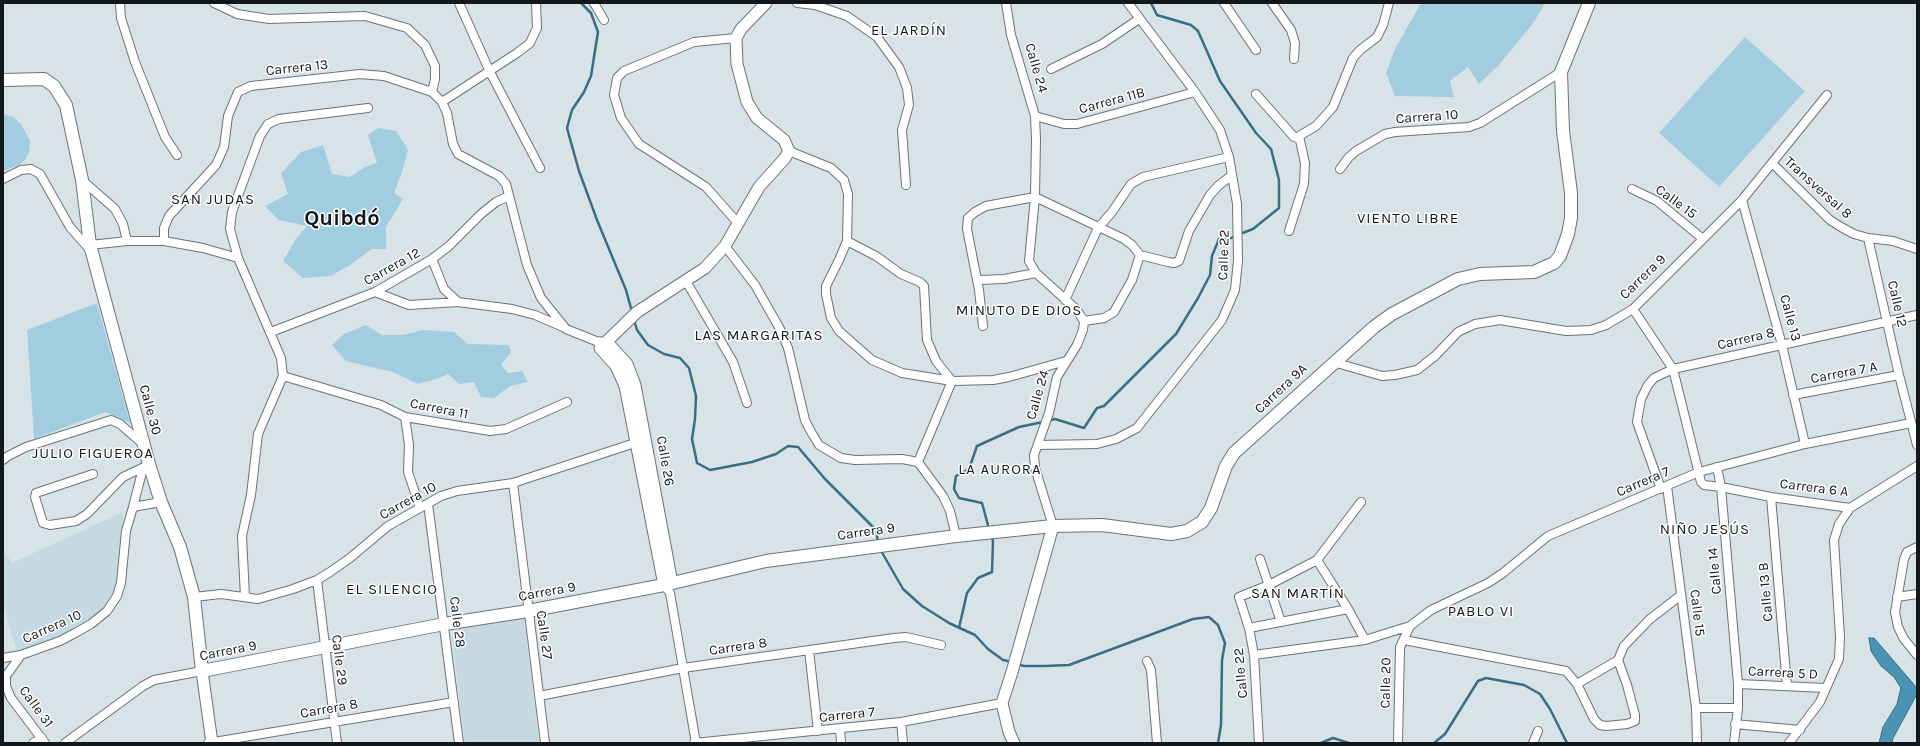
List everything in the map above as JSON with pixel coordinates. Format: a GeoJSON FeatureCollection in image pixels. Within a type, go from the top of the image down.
{"type":"FeatureCollection","features":[{"type":"Feature","properties":{"kind":"main road"},"geometry":{"type":"LineString","coordinates":[[1561,72],[1589,3]]}},
{"type":"Feature","properties":{"kind":"main road","name":"Carrera 9A"},"geometry":{"type":"LineString","coordinates":[[1053,526],[1102,525],[1171,534],[1187,531],[1202,522],[1211,508],[1226,466],[1234,453],[1361,337],[1392,314],[1458,279],[1480,274],[1534,272],[1554,263],[1564,248],[1571,218],[1571,194],[1563,130],[1561,72]]}},
{"type":"Feature","properties":{"kind":"main road","name":"Calle 30"},"geometry":{"type":"LineString","coordinates":[[3,80],[44,79],[54,86],[66,105],[82,180],[91,249],[144,445],[147,465],[180,547],[194,597],[202,671]]}},
{"type":"Feature","properties":{"kind":"main road","name":"Carrera 9"},"geometry":{"type":"LineString","coordinates":[[202,671],[444,624],[669,587],[766,561],[956,536],[1053,526]]}},
{"type":"Feature","properties":{"kind":"street"},"geometry":{"type":"LineString","coordinates":[[120,3],[121,18],[135,62],[165,137],[177,155]]}},
{"type":"Feature","properties":{"kind":"street"},"geometry":{"type":"LineString","coordinates":[[214,3],[237,14],[269,19],[365,16],[407,28],[425,45],[435,66],[435,79],[432,92],[442,102],[447,113],[453,144],[458,154],[499,176],[506,184],[527,265],[541,298],[566,328]]}},
{"type":"Feature","properties":{"kind":"street"},"geometry":{"type":"LineString","coordinates":[[459,3],[490,72],[540,168]]}},
{"type":"Feature","properties":{"kind":"street"},"geometry":{"type":"LineString","coordinates":[[442,102],[490,72],[530,43],[537,28],[536,3]]}},
{"type":"Feature","properties":{"kind":"street"},"geometry":{"type":"LineString","coordinates":[[594,3],[604,20]]}},
{"type":"Feature","properties":{"kind":"street"},"geometry":{"type":"LineString","coordinates":[[766,3],[736,38],[737,64],[747,102],[757,118],[784,140],[789,151],[831,168],[844,180],[848,194],[846,241],[840,260],[826,286],[831,318],[839,331],[872,360],[902,373],[952,381],[1004,378],[1066,360]]}},
{"type":"Feature","properties":{"kind":"street"},"geometry":{"type":"LineString","coordinates":[[797,3],[815,5],[847,16],[877,37],[899,67],[907,88],[909,105],[902,130],[906,185]]}},
{"type":"Feature","properties":{"kind":"street","name":"Calle 24"},"geometry":{"type":"LineString","coordinates":[[1006,3],[1011,35],[1034,116],[1036,139],[1035,197],[1029,255],[1031,267],[1076,309],[1084,321],[1083,330],[1077,345],[1066,360],[1057,377],[1049,413],[1034,455],[1035,468],[1053,526]]}},
{"type":"Feature","properties":{"kind":"street","name":"Calle 22"},"geometry":{"type":"LineString","coordinates":[[1038,445],[1097,444],[1116,439],[1137,428],[1222,320],[1229,307],[1235,290],[1238,246],[1237,204],[1229,157],[1220,130],[1195,92],[1128,3]]}},
{"type":"Feature","properties":{"kind":"street"},"geometry":{"type":"LineString","coordinates":[[1224,3],[1256,50]]}},
{"type":"Feature","properties":{"kind":"street"},"geometry":{"type":"LineString","coordinates":[[1272,3],[1291,30],[1295,43],[1294,59]]}},
{"type":"Feature","properties":{"kind":"street"},"geometry":{"type":"LineString","coordinates":[[1289,231],[1304,184],[1305,163],[1299,140],[1300,134],[1316,126],[1333,107],[1353,58],[1360,50],[1377,37],[1383,25],[1389,3]]}},
{"type":"Feature","properties":{"kind":"street"},"geometry":{"type":"LineString","coordinates":[[1051,69],[1102,44],[1139,19]]}},
{"type":"Feature","properties":{"kind":"street"},"geometry":{"type":"LineString","coordinates":[[736,38],[694,42],[624,71],[617,78],[614,95],[621,118],[639,144],[706,187],[737,222]]}},
{"type":"Feature","properties":{"kind":"street","name":"Carrera 10"},"geometry":{"type":"LineString","coordinates":[[1340,169],[1356,151],[1385,134],[1469,127],[1480,122],[1561,72]]}},
{"type":"Feature","properties":{"kind":"street","name":"Carrera 13"},"geometry":{"type":"LineString","coordinates":[[164,241],[164,228],[169,216],[216,165],[224,147],[228,116],[238,92],[251,86],[360,74],[384,76],[432,92]]}},
{"type":"Feature","properties":{"kind":"street","name":"Carrera 11B"},"geometry":{"type":"LineString","coordinates":[[1034,116],[1064,124],[1077,124],[1195,92]]}},
{"type":"Feature","properties":{"kind":"street"},"geometry":{"type":"LineString","coordinates":[[1256,94],[1294,137],[1299,140]]}},
{"type":"Feature","properties":{"kind":"street","name":"Carrera 9"},"geometry":{"type":"LineString","coordinates":[[1333,362],[1382,376],[1406,374],[1417,370],[1435,356],[1458,332],[1475,324],[1500,320],[1566,331],[1591,330],[1606,325],[1633,309],[1742,200],[1827,95]]}},
{"type":"Feature","properties":{"kind":"street"},"geometry":{"type":"LineString","coordinates":[[245,597],[242,536],[251,495],[258,434],[283,376],[281,358],[238,258],[230,229],[232,212],[260,136],[268,124],[279,119],[368,108]]}},
{"type":"Feature","properties":{"kind":"street"},"geometry":{"type":"LineString","coordinates":[[375,292],[409,305],[458,302],[512,309],[536,315],[601,344],[637,312],[705,268],[725,246],[737,222],[759,187],[785,158],[789,151]]}},
{"type":"Feature","properties":{"kind":"street"},"geometry":{"type":"LineString","coordinates":[[1065,300],[1098,228],[1112,212],[1131,184],[1143,177],[1229,157]]}},
{"type":"Feature","properties":{"kind":"street","name":"Transversal 8"},"geometry":{"type":"LineString","coordinates":[[1772,163],[1830,220],[1854,234],[1893,242],[1917,249]]}},
{"type":"Feature","properties":{"kind":"street"},"geometry":{"type":"LineString","coordinates":[[3,179],[21,170],[31,169],[40,174],[70,227],[91,249],[127,242],[164,241],[203,248],[238,258]]}},
{"type":"Feature","properties":{"kind":"street"},"geometry":{"type":"LineString","coordinates":[[983,326],[978,280],[967,229],[967,223],[971,214],[986,206],[1035,197],[1124,239],[1132,244],[1140,255],[1174,263],[1179,261],[1190,231],[1210,194],[1232,175]]}},
{"type":"Feature","properties":{"kind":"street"},"geometry":{"type":"LineString","coordinates":[[82,180],[115,209],[123,224],[127,242]]}},
{"type":"Feature","properties":{"kind":"street","name":"Calle 15"},"geometry":{"type":"LineString","coordinates":[[1632,189],[1657,201],[1703,239]]}},
{"type":"Feature","properties":{"kind":"street","name":"Carrera 12"},"geometry":{"type":"LineString","coordinates":[[271,332],[375,292],[432,260],[449,246],[481,214],[496,202],[509,196]]}},
{"type":"Feature","properties":{"kind":"street","name":"Calle 13"},"geometry":{"type":"LineString","coordinates":[[1742,200],[1782,345],[1805,444]]}},
{"type":"Feature","properties":{"kind":"street","name":"Calle 12"},"geometry":{"type":"LineString","coordinates":[[1868,238],[1899,375],[1917,445]]}},
{"type":"Feature","properties":{"kind":"street"},"geometry":{"type":"LineString","coordinates":[[846,241],[876,256],[901,274],[923,284],[926,296],[925,330],[927,340],[936,361],[952,381]]}},
{"type":"Feature","properties":{"kind":"street"},"geometry":{"type":"LineString","coordinates":[[725,246],[755,285],[780,329],[788,348],[805,420],[820,445],[841,458],[855,460],[902,459],[918,462],[943,496],[950,511],[956,536]]}},
{"type":"Feature","properties":{"kind":"street"},"geometry":{"type":"LineString","coordinates":[[1084,321],[1104,318],[1114,312],[1132,280],[1140,255]]}},
{"type":"Feature","properties":{"kind":"street"},"geometry":{"type":"LineString","coordinates":[[432,260],[444,289],[458,302]]}},
{"type":"Feature","properties":{"kind":"street"},"geometry":{"type":"LineString","coordinates":[[978,280],[1004,279],[1036,273]]}},
{"type":"Feature","properties":{"kind":"street"},"geometry":{"type":"LineString","coordinates":[[686,281],[730,356],[747,403]]}},
{"type":"Feature","properties":{"kind":"street"},"geometry":{"type":"LineString","coordinates":[[1633,309],[1673,369],[1702,484],[1721,487]]}},
{"type":"Feature","properties":{"kind":"street","name":"Carrera 8"},"geometry":{"type":"LineString","coordinates":[[1641,399],[1648,385],[1654,378],[1673,369],[1888,322],[1917,314]]}},
{"type":"Feature","properties":{"kind":"street","name":"Calle 26"},"geometry":{"type":"LineString","coordinates":[[601,344],[620,373],[641,441],[669,587],[696,743]]}},
{"type":"Feature","properties":{"kind":"street","name":"Carrera 7 A"},"geometry":{"type":"LineString","coordinates":[[1793,396],[1899,375]]}},
{"type":"Feature","properties":{"kind":"street","name":"Carrera 11"},"geometry":{"type":"LineString","coordinates":[[283,376],[381,405],[406,417],[490,431],[506,429],[567,402]]}},
{"type":"Feature","properties":{"kind":"street"},"geometry":{"type":"LineString","coordinates":[[918,462],[952,381]]}},
{"type":"Feature","properties":{"kind":"street","name":"Calle 15"},"geometry":{"type":"LineString","coordinates":[[1641,399],[1637,422],[1664,488],[1681,595],[1696,708],[1697,743]]}},
{"type":"Feature","properties":{"kind":"street"},"geometry":{"type":"LineString","coordinates":[[406,417],[409,445],[408,472],[420,508]]}},
{"type":"Feature","properties":{"kind":"street"},"geometry":{"type":"LineString","coordinates":[[3,460],[26,447],[111,420],[120,424],[144,445]]}},
{"type":"Feature","properties":{"kind":"street","name":"Carrera 7"},"geometry":{"type":"LineString","coordinates":[[1410,626],[1431,610],[1498,576],[1548,536],[1699,472],[1805,444],[1911,423]]}},
{"type":"Feature","properties":{"kind":"street","name":"Carrera 10"},"geometry":{"type":"LineString","coordinates":[[194,597],[221,594],[258,598],[267,597],[317,580],[350,558],[380,531],[440,496],[457,491],[513,483],[641,441]]}},
{"type":"Feature","properties":{"kind":"street"},"geometry":{"type":"LineString","coordinates":[[93,474],[36,493],[35,497],[43,523],[50,525],[76,521],[87,514],[123,477],[147,465]]}},
{"type":"Feature","properties":{"kind":"street","name":"Carrera 10"},"geometry":{"type":"LineString","coordinates":[[4,686],[6,676],[21,655],[60,641],[78,632],[91,624],[112,605],[121,583],[126,531],[147,465]]}},
{"type":"Feature","properties":{"kind":"street","name":"Carrera 6 A"},"geometry":{"type":"LineString","coordinates":[[1721,487],[1850,508],[1917,466]]}},
{"type":"Feature","properties":{"kind":"street","name":"Calle 14"},"geometry":{"type":"LineString","coordinates":[[1717,467],[1721,487],[1738,684],[1738,708],[1734,743]]}},
{"type":"Feature","properties":{"kind":"street","name":"Calle 27"},"geometry":{"type":"LineString","coordinates":[[513,483],[544,743]]}},
{"type":"Feature","properties":{"kind":"street","name":"Calle 13 B"},"geometry":{"type":"LineString","coordinates":[[1771,496],[1787,686]]}},
{"type":"Feature","properties":{"kind":"street"},"geometry":{"type":"LineString","coordinates":[[133,507],[162,502]]}},
{"type":"Feature","properties":{"kind":"street"},"geometry":{"type":"LineString","coordinates":[[1269,585],[1317,560],[1361,502]]}},
{"type":"Feature","properties":{"kind":"street","name":"Calle 28"},"geometry":{"type":"LineString","coordinates":[[428,504],[459,743]]}},
{"type":"Feature","properties":{"kind":"street"},"geometry":{"type":"LineString","coordinates":[[1789,743],[1820,702],[1839,659],[1840,637],[1834,540],[1839,524],[1850,508]]}},
{"type":"Feature","properties":{"kind":"street"},"geometry":{"type":"LineString","coordinates":[[1014,743],[1009,732],[1002,703],[1053,526]]}},
{"type":"Feature","properties":{"kind":"street"},"geometry":{"type":"LineString","coordinates":[[1917,547],[1907,552],[1904,559],[1896,597],[1895,612],[1898,627],[1913,645],[1917,655]]}},
{"type":"Feature","properties":{"kind":"street"},"geometry":{"type":"LineString","coordinates":[[1260,559],[1281,622]]}},
{"type":"Feature","properties":{"kind":"street"},"geometry":{"type":"LineString","coordinates":[[1317,560],[1348,609],[1365,640]]}},
{"type":"Feature","properties":{"kind":"street","name":"Calle 29"},"geometry":{"type":"LineString","coordinates":[[317,580],[324,648],[337,743]]}},
{"type":"Feature","properties":{"kind":"street","name":"Calle 22"},"geometry":{"type":"LineString","coordinates":[[1260,743],[1254,655],[1249,628],[1239,603],[1239,597],[1242,594],[1269,585]]}},
{"type":"Feature","properties":{"kind":"street"},"geometry":{"type":"LineString","coordinates":[[1896,597],[1917,594]]}},
{"type":"Feature","properties":{"kind":"street"},"geometry":{"type":"LineString","coordinates":[[1577,684],[1618,660],[1624,646],[1650,619],[1681,595]]}},
{"type":"Feature","properties":{"kind":"street"},"geometry":{"type":"LineString","coordinates":[[1249,628],[1348,609]]}},
{"type":"Feature","properties":{"kind":"street"},"geometry":{"type":"LineString","coordinates":[[1254,655],[1365,640],[1410,626]]}},
{"type":"Feature","properties":{"kind":"street","name":"Calle 20"},"geometry":{"type":"LineString","coordinates":[[1398,743],[1400,648],[1410,626]]}},
{"type":"Feature","properties":{"kind":"street","name":"Carrera 8"},"geometry":{"type":"LineString","coordinates":[[539,696],[683,668],[906,637],[941,645]]}},
{"type":"Feature","properties":{"kind":"street"},"geometry":{"type":"LineString","coordinates":[[1404,640],[1566,671],[1577,684],[1594,719],[1600,724],[1606,726],[1633,723],[1635,714],[1618,660]]}},
{"type":"Feature","properties":{"kind":"street"},"geometry":{"type":"LineString","coordinates":[[809,650],[818,731]]}},
{"type":"Feature","properties":{"kind":"street"},"geometry":{"type":"LineString","coordinates":[[3,658],[21,655]]}},
{"type":"Feature","properties":{"kind":"street"},"geometry":{"type":"LineString","coordinates":[[1148,661],[1151,670],[1157,743]]}},
{"type":"Feature","properties":{"kind":"street","name":"Carrera 9"},"geometry":{"type":"LineString","coordinates":[[66,743],[143,686],[154,680],[202,671]]}},
{"type":"Feature","properties":{"kind":"street","name":"Calle 30"},"geometry":{"type":"LineString","coordinates":[[202,671],[211,743]]}},
{"type":"Feature","properties":{"kind":"street","name":"Carrera 5 D"},"geometry":{"type":"LineString","coordinates":[[1738,684],[1826,688]]}},
{"type":"Feature","properties":{"kind":"street","name":"Calle 31"},"geometry":{"type":"LineString","coordinates":[[4,686],[11,698],[43,740]]}},
{"type":"Feature","properties":{"kind":"street","name":"Carrera 8"},"geometry":{"type":"LineString","coordinates":[[211,743],[454,702]]}},
{"type":"Feature","properties":{"kind":"street","name":"Carrera 7"},"geometry":{"type":"LineString","coordinates":[[696,743],[901,722],[1002,703]]}},
{"type":"Feature","properties":{"kind":"street"},"geometry":{"type":"LineString","coordinates":[[1696,708],[1738,708]]}},
{"type":"Feature","properties":{"kind":"street"},"geometry":{"type":"LineString","coordinates":[[901,722],[903,743]]}},
{"type":"Feature","properties":{"kind":"street"},"geometry":{"type":"LineString","coordinates":[[1735,724],[1800,730]]}},
{"type":"Feature","properties":{"kind":"street"},"geometry":{"type":"LineString","coordinates":[[840,729],[841,743]]}},
{"type":"Feature","properties":{"kind":"street"},"geometry":{"type":"LineString","coordinates":[[1533,743],[1538,731]]}},
{"type":"Feature","properties":{"kind":"street"},"geometry":{"type":"LineString","coordinates":[[33,743],[43,740]]}},
{"type":"Feature","properties":{"kind":"shaded area"},"geometry":{"type":"Polygon","coordinates":[[[1421,3],[1545,3],[1534,22],[1499,65],[1479,84],[1468,67],[1450,81],[1454,97],[1395,96],[1386,73],[1395,49],[1421,3]]]}},
{"type":"Feature","properties":{"kind":"shaded area"},"geometry":{"type":"Polygon","coordinates":[[[1745,37],[1805,91],[1719,187],[1659,133],[1745,37]]]}},
{"type":"Feature","properties":{"kind":"shaded area"},"geometry":{"type":"Polygon","coordinates":[[[3,114],[13,117],[21,124],[30,141],[29,152],[25,160],[19,165],[3,171],[3,114]]]}},
{"type":"Feature","properties":{"kind":"shaded area"},"geometry":{"type":"Polygon","coordinates":[[[378,128],[396,131],[408,150],[394,193],[403,199],[386,227],[386,249],[372,249],[350,265],[331,276],[303,278],[283,261],[296,239],[307,226],[279,220],[265,206],[288,194],[281,173],[301,152],[323,145],[332,174],[350,177],[365,167],[377,163],[368,135],[378,128]]]}},
{"type":"Feature","properties":{"kind":"shaded area"},"geometry":{"type":"Polygon","coordinates":[[[97,303],[130,423],[105,412],[34,439],[27,330],[97,303]]]}},
{"type":"Feature","properties":{"kind":"shaded area"},"geometry":{"type":"Polygon","coordinates":[[[366,325],[382,335],[403,335],[423,330],[454,332],[468,344],[509,345],[511,352],[501,365],[508,373],[522,371],[528,382],[510,386],[494,398],[481,397],[474,382],[459,384],[448,374],[437,379],[418,384],[393,372],[346,361],[332,345],[344,334],[366,325]]]}},
{"type":"Feature","properties":{"kind":"shaded area"},"geometry":{"type":"Polygon","coordinates":[[[123,512],[119,573],[114,590],[106,605],[90,621],[65,634],[17,652],[3,604],[3,557],[7,555],[12,563],[123,512]]]}},
{"type":"Feature","properties":{"kind":"shaded area"},"geometry":{"type":"Polygon","coordinates":[[[524,616],[539,743],[465,743],[451,628],[524,616]]]}},
{"type":"Feature","properties":{"kind":"shaded area"},"geometry":{"type":"Polygon","coordinates":[[[1869,638],[1874,638],[1917,688],[1916,696],[1893,738],[1892,743],[1879,743],[1883,727],[1897,704],[1901,688],[1894,677],[1881,666],[1871,651],[1869,638]]]}},
{"type":"Feature","properties":{"kind":"waterway"},"geometry":{"type":"LineString","coordinates":[[581,3],[591,13],[598,32],[591,76],[584,92],[572,110],[567,128],[579,171],[597,220],[626,290],[632,312]]}},
{"type":"Feature","properties":{"kind":"waterway"},"geometry":{"type":"LineString","coordinates":[[1151,3],[1157,15],[1191,25],[1198,31],[1220,81],[1256,133],[1271,149],[1279,180],[1279,208],[1253,229],[1240,234]]}},
{"type":"Feature","properties":{"kind":"waterway"},"geometry":{"type":"LineString","coordinates":[[1048,421],[1055,419],[1084,428],[1097,408],[1104,406],[1176,334],[1210,275],[1212,256],[1219,239],[1229,239],[1235,236]]}},
{"type":"Feature","properties":{"kind":"waterway"},"geometry":{"type":"LineString","coordinates":[[634,320],[637,330],[648,345],[664,354],[680,358],[689,368],[696,396],[692,439],[697,463],[710,470],[752,462],[776,454],[788,446],[798,447],[825,479],[876,530],[878,542]]}},
{"type":"Feature","properties":{"kind":"waterway"},"geometry":{"type":"LineString","coordinates":[[989,529],[982,503],[959,498],[954,489],[956,476],[969,469],[977,446],[1019,427],[1043,422]]}},
{"type":"Feature","properties":{"kind":"waterway"},"geometry":{"type":"LineString","coordinates":[[959,628],[967,593],[978,578],[992,572],[992,536]]}},
{"type":"Feature","properties":{"kind":"waterway"},"geometry":{"type":"LineString","coordinates":[[880,549],[903,589],[922,606],[949,623],[975,635],[988,649],[1003,660],[1012,662]]}},
{"type":"Feature","properties":{"kind":"waterway"},"geometry":{"type":"LineString","coordinates":[[1017,664],[1024,666],[1069,665],[1193,619],[1209,617],[1218,625],[1225,643],[1222,660],[1221,725],[1218,743]]}},
{"type":"Feature","properties":{"kind":"waterway"},"geometry":{"type":"LineString","coordinates":[[1434,743],[1445,734],[1478,681],[1486,678],[1524,685],[1540,694],[1550,709],[1567,743]]}},
{"type":"Feature","properties":{"kind":"waterway"},"geometry":{"type":"LineString","coordinates":[[1321,743],[1333,738],[1349,743]]}},
{"type":"Feature","properties":{"kind":"district","name":"EL JARDÍN"},"geometry":{"type":"Point","coordinates":[909,31]}},
{"type":"Feature","properties":{"kind":"district","name":"SAN JUDAS"},"geometry":{"type":"Point","coordinates":[213,200]}},
{"type":"Feature","properties":{"kind":"district","name":"Quibdó"},"geometry":{"type":"Point","coordinates":[342,219]}},
{"type":"Feature","properties":{"kind":"district","name":"VIENTO LIBRE"},"geometry":{"type":"Point","coordinates":[1408,219]}},
{"type":"Feature","properties":{"kind":"district","name":"MINUTO DE DIOS"},"geometry":{"type":"Point","coordinates":[1019,311]}},
{"type":"Feature","properties":{"kind":"district","name":"LAS MARGARITAS"},"geometry":{"type":"Point","coordinates":[759,336]}},
{"type":"Feature","properties":{"kind":"district","name":"JULIO FIGUEROA"},"geometry":{"type":"Point","coordinates":[93,454]}},
{"type":"Feature","properties":{"kind":"district","name":"LA AURORA"},"geometry":{"type":"Point","coordinates":[1000,470]}},
{"type":"Feature","properties":{"kind":"district","name":"NIÑO JESÚS"},"geometry":{"type":"Point","coordinates":[1705,530]}},
{"type":"Feature","properties":{"kind":"district","name":"EL SILENCIO"},"geometry":{"type":"Point","coordinates":[392,590]}},
{"type":"Feature","properties":{"kind":"district","name":"SAN MARTÍN"},"geometry":{"type":"Point","coordinates":[1298,594]}},
{"type":"Feature","properties":{"kind":"district","name":"PABLO VI"},"geometry":{"type":"Point","coordinates":[1481,612]}}]}
